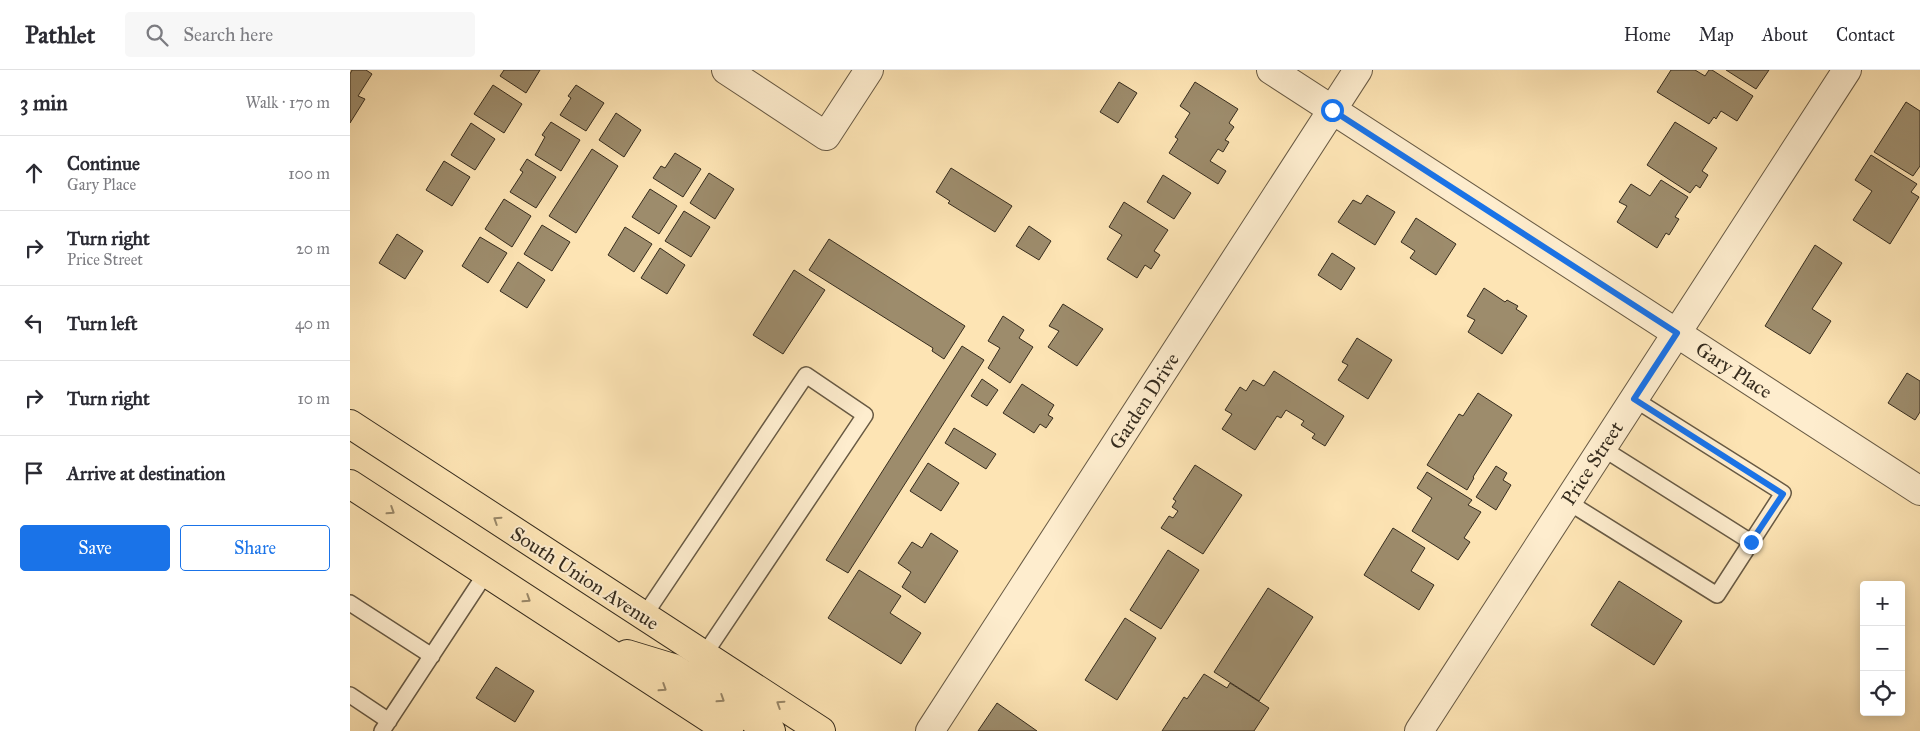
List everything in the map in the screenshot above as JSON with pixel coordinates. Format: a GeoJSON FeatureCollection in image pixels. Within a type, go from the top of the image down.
{"type":"FeatureCollection","features":[{"type":"Feature","properties":{"kind":"main road","name":"South Union Avenue"},"geometry":{"type":"LineString","coordinates":[[350,424],[821,731]]}},
{"type":"Feature","properties":{"kind":"main road"},"geometry":{"type":"LineString","coordinates":[[350,484],[727,731]]}},
{"type":"Feature","properties":{"kind":"main road"},"geometry":{"type":"LineString","coordinates":[[597,645],[673,668],[771,731]]}},
{"type":"Feature","properties":{"kind":"street"},"geometry":{"type":"LineString","coordinates":[[726,70],[826,136],[869,70]]}},
{"type":"Feature","properties":{"kind":"street","name":"Gary Place"},"geometry":{"type":"LineString","coordinates":[[1271,70],[1920,491]]}},
{"type":"Feature","properties":{"kind":"street","name":"Garden Drive"},"geometry":{"type":"LineString","coordinates":[[930,731],[1358,70]]}},
{"type":"Feature","properties":{"kind":"street","name":"Price Street"},"geometry":{"type":"LineString","coordinates":[[1419,731],[1847,70]]}},
{"type":"Feature","properties":{"kind":"lane"},"geometry":{"type":"LineString","coordinates":[[644,616],[806,375],[865,415],[704,655]]}},
{"type":"Feature","properties":{"kind":"lane"},"geometry":{"type":"LineString","coordinates":[[1568,502],[1717,595],[1783,494],[1634,399]]}},
{"type":"Feature","properties":{"kind":"lane"},"geometry":{"type":"LineString","coordinates":[[1602,448],[1751,542]]}},
{"type":"Feature","properties":{"kind":"lane"},"geometry":{"type":"LineString","coordinates":[[350,695],[386,726],[486,572]]}},
{"type":"Feature","properties":{"kind":"lane"},"geometry":{"type":"LineString","coordinates":[[350,603],[432,656]]}},
{"type":"Feature","properties":{"kind":"building"},"geometry":{"type":"Polygon","coordinates":[[[352,70],[366,70],[372,74],[358,96],[365,99],[350,123],[350,74],[352,70]]]}},
{"type":"Feature","properties":{"kind":"building"},"geometry":{"type":"Polygon","coordinates":[[[504,70],[540,70],[526,93],[500,76],[504,70]]]}},
{"type":"Feature","properties":{"kind":"building"},"geometry":{"type":"Polygon","coordinates":[[[1671,70],[1695,70],[1705,76],[1709,70],[1712,70],[1753,96],[1737,121],[1721,111],[1716,119],[1714,117],[1709,124],[1657,92],[1671,70]]]}},
{"type":"Feature","properties":{"kind":"building"},"geometry":{"type":"Polygon","coordinates":[[[1726,70],[1769,70],[1756,89],[1726,70]]]}},
{"type":"Feature","properties":{"kind":"building"},"geometry":{"type":"Polygon","coordinates":[[[1119,82],[1137,93],[1118,123],[1100,112],[1119,82]]]}},
{"type":"Feature","properties":{"kind":"building"},"geometry":{"type":"Polygon","coordinates":[[[1195,82],[1238,109],[1229,123],[1234,127],[1225,140],[1229,142],[1223,152],[1218,149],[1210,161],[1226,171],[1218,184],[1169,153],[1178,139],[1175,137],[1190,113],[1180,106],[1195,82]]]}},
{"type":"Feature","properties":{"kind":"building"},"geometry":{"type":"Polygon","coordinates":[[[493,85],[522,104],[504,133],[474,114],[493,85]]]}},
{"type":"Feature","properties":{"kind":"building"},"geometry":{"type":"Polygon","coordinates":[[[576,85],[604,103],[586,131],[560,115],[571,98],[568,96],[576,85]]]}},
{"type":"Feature","properties":{"kind":"building"},"geometry":{"type":"Polygon","coordinates":[[[1906,102],[1920,111],[1920,166],[1913,176],[1874,152],[1906,102]]]}},
{"type":"Feature","properties":{"kind":"building"},"geometry":{"type":"Polygon","coordinates":[[[616,113],[641,130],[624,157],[599,140],[616,113]]]}},
{"type":"Feature","properties":{"kind":"building"},"geometry":{"type":"Polygon","coordinates":[[[551,122],[580,140],[561,171],[535,155],[545,137],[542,135],[551,122]]]}},
{"type":"Feature","properties":{"kind":"building"},"geometry":{"type":"Polygon","coordinates":[[[1675,122],[1717,148],[1702,171],[1708,175],[1700,188],[1696,185],[1690,193],[1647,165],[1675,122]]]}},
{"type":"Feature","properties":{"kind":"building"},"geometry":{"type":"Polygon","coordinates":[[[471,123],[495,139],[475,170],[451,155],[471,123]]]}},
{"type":"Feature","properties":{"kind":"building"},"geometry":{"type":"Polygon","coordinates":[[[592,149],[618,166],[576,233],[549,216],[592,149]]]}},
{"type":"Feature","properties":{"kind":"building"},"geometry":{"type":"Polygon","coordinates":[[[675,153],[701,169],[683,197],[653,178],[661,166],[665,168],[675,153]]]}},
{"type":"Feature","properties":{"kind":"building"},"geometry":{"type":"Polygon","coordinates":[[[1871,155],[1917,184],[1911,192],[1919,197],[1890,244],[1853,220],[1872,191],[1855,180],[1871,155]]]}},
{"type":"Feature","properties":{"kind":"building"},"geometry":{"type":"Polygon","coordinates":[[[527,159],[556,177],[536,208],[510,192],[523,172],[520,170],[527,159]]]}},
{"type":"Feature","properties":{"kind":"building"},"geometry":{"type":"Polygon","coordinates":[[[444,161],[470,177],[452,206],[426,190],[444,161]]]}},
{"type":"Feature","properties":{"kind":"building"},"geometry":{"type":"Polygon","coordinates":[[[951,168],[1012,206],[995,232],[948,203],[950,201],[936,192],[951,168]]]}},
{"type":"Feature","properties":{"kind":"building"},"geometry":{"type":"Polygon","coordinates":[[[709,173],[734,189],[715,219],[690,203],[709,173]]]}},
{"type":"Feature","properties":{"kind":"building"},"geometry":{"type":"Polygon","coordinates":[[[1163,175],[1191,193],[1174,219],[1147,202],[1163,175]]]}},
{"type":"Feature","properties":{"kind":"building"},"geometry":{"type":"Polygon","coordinates":[[[1661,180],[1688,197],[1675,217],[1679,219],[1669,235],[1666,233],[1657,248],[1617,222],[1627,206],[1619,202],[1631,184],[1650,196],[1661,180]]]}},
{"type":"Feature","properties":{"kind":"building"},"geometry":{"type":"Polygon","coordinates":[[[650,189],[677,206],[659,234],[632,217],[650,189]]]}},
{"type":"Feature","properties":{"kind":"building"},"geometry":{"type":"Polygon","coordinates":[[[1367,195],[1395,212],[1375,245],[1338,222],[1353,200],[1361,204],[1367,195]]]}},
{"type":"Feature","properties":{"kind":"building"},"geometry":{"type":"Polygon","coordinates":[[[504,199],[531,216],[512,247],[485,229],[504,199]]]}},
{"type":"Feature","properties":{"kind":"building"},"geometry":{"type":"Polygon","coordinates":[[[1124,202],[1168,230],[1154,251],[1160,255],[1151,269],[1145,265],[1137,278],[1107,259],[1122,235],[1109,227],[1124,202]]]}},
{"type":"Feature","properties":{"kind":"building"},"geometry":{"type":"Polygon","coordinates":[[[684,211],[710,227],[691,257],[665,241],[684,211]]]}},
{"type":"Feature","properties":{"kind":"building"},"geometry":{"type":"Polygon","coordinates":[[[1416,218],[1456,244],[1436,275],[1410,258],[1415,251],[1401,242],[1416,218]]]}},
{"type":"Feature","properties":{"kind":"building"},"geometry":{"type":"Polygon","coordinates":[[[542,225],[570,242],[552,271],[524,254],[542,225]]]}},
{"type":"Feature","properties":{"kind":"building"},"geometry":{"type":"Polygon","coordinates":[[[1029,226],[1051,241],[1039,260],[1016,246],[1029,226]]]}},
{"type":"Feature","properties":{"kind":"building"},"geometry":{"type":"Polygon","coordinates":[[[625,227],[652,244],[634,272],[608,255],[625,227]]]}},
{"type":"Feature","properties":{"kind":"building"},"geometry":{"type":"Polygon","coordinates":[[[397,234],[423,251],[405,279],[379,263],[397,234]]]}},
{"type":"Feature","properties":{"kind":"building"},"geometry":{"type":"Polygon","coordinates":[[[480,237],[507,253],[488,283],[462,266],[480,237]]]}},
{"type":"Feature","properties":{"kind":"building"},"geometry":{"type":"Polygon","coordinates":[[[829,239],[965,326],[944,359],[932,351],[933,348],[809,270],[829,239]]]}},
{"type":"Feature","properties":{"kind":"building"},"geometry":{"type":"Polygon","coordinates":[[[1815,245],[1842,263],[1812,309],[1831,321],[1810,354],[1765,326],[1815,245]]]}},
{"type":"Feature","properties":{"kind":"building"},"geometry":{"type":"Polygon","coordinates":[[[660,248],[685,265],[667,294],[641,278],[660,248]]]}},
{"type":"Feature","properties":{"kind":"building"},"geometry":{"type":"Polygon","coordinates":[[[1332,253],[1355,268],[1341,290],[1318,275],[1332,253]]]}},
{"type":"Feature","properties":{"kind":"building"},"geometry":{"type":"Polygon","coordinates":[[[518,262],[545,280],[527,308],[500,291],[518,262]]]}},
{"type":"Feature","properties":{"kind":"building"},"geometry":{"type":"Polygon","coordinates":[[[794,270],[825,290],[783,354],[753,335],[794,270]]]}},
{"type":"Feature","properties":{"kind":"building"},"geometry":{"type":"Polygon","coordinates":[[[1484,288],[1505,302],[1507,300],[1518,306],[1516,309],[1527,316],[1502,354],[1468,332],[1475,320],[1467,316],[1484,288]]]}},
{"type":"Feature","properties":{"kind":"building"},"geometry":{"type":"Polygon","coordinates":[[[1063,304],[1103,329],[1077,366],[1048,347],[1059,331],[1049,326],[1063,304]]]}},
{"type":"Feature","properties":{"kind":"building"},"geometry":{"type":"Polygon","coordinates":[[[1003,316],[1024,330],[1019,338],[1033,347],[1010,383],[988,368],[1000,348],[988,341],[1003,316]]]}},
{"type":"Feature","properties":{"kind":"building"},"geometry":{"type":"Polygon","coordinates":[[[1357,338],[1392,360],[1368,399],[1338,380],[1348,365],[1342,362],[1357,338]]]}},
{"type":"Feature","properties":{"kind":"building"},"geometry":{"type":"Polygon","coordinates":[[[962,346],[984,360],[848,573],[826,560],[962,346]]]}},
{"type":"Feature","properties":{"kind":"building"},"geometry":{"type":"Polygon","coordinates":[[[1274,371],[1344,416],[1325,446],[1312,438],[1315,434],[1301,425],[1304,421],[1286,410],[1281,418],[1277,416],[1255,450],[1222,429],[1232,414],[1225,410],[1240,387],[1246,391],[1253,380],[1264,386],[1274,371]]]}},
{"type":"Feature","properties":{"kind":"building"},"geometry":{"type":"Polygon","coordinates":[[[1907,373],[1920,381],[1920,412],[1915,420],[1888,403],[1907,373]]]}},
{"type":"Feature","properties":{"kind":"building"},"geometry":{"type":"Polygon","coordinates":[[[982,379],[998,390],[987,406],[971,396],[982,379]]]}},
{"type":"Feature","properties":{"kind":"building"},"geometry":{"type":"Polygon","coordinates":[[[1022,384],[1054,405],[1048,415],[1053,418],[1046,428],[1040,424],[1034,433],[1003,413],[1022,384]]]}},
{"type":"Feature","properties":{"kind":"building"},"geometry":{"type":"Polygon","coordinates":[[[1478,393],[1512,415],[1473,477],[1467,490],[1427,465],[1459,414],[1463,416],[1478,393]]]}},
{"type":"Feature","properties":{"kind":"building"},"geometry":{"type":"Polygon","coordinates":[[[954,428],[996,454],[986,469],[945,443],[954,428]]]}},
{"type":"Feature","properties":{"kind":"building"},"geometry":{"type":"Polygon","coordinates":[[[928,463],[959,483],[941,511],[910,491],[928,463]]]}},
{"type":"Feature","properties":{"kind":"building"},"geometry":{"type":"Polygon","coordinates":[[[1195,465],[1242,495],[1203,554],[1161,528],[1169,516],[1173,518],[1178,511],[1172,507],[1176,501],[1173,499],[1195,465]]]}},
{"type":"Feature","properties":{"kind":"building"},"geometry":{"type":"Polygon","coordinates":[[[1496,466],[1507,473],[1503,480],[1511,485],[1496,510],[1476,497],[1496,466]]]}},
{"type":"Feature","properties":{"kind":"building"},"geometry":{"type":"Polygon","coordinates":[[[1427,472],[1472,500],[1468,505],[1481,512],[1464,538],[1470,542],[1458,560],[1412,531],[1432,498],[1417,488],[1427,472]]]}},
{"type":"Feature","properties":{"kind":"building"},"geometry":{"type":"Polygon","coordinates":[[[1393,528],[1425,548],[1411,571],[1434,585],[1419,610],[1364,575],[1393,528]]]}},
{"type":"Feature","properties":{"kind":"building"},"geometry":{"type":"Polygon","coordinates":[[[931,533],[958,551],[925,603],[902,587],[911,572],[898,563],[912,542],[922,548],[931,533]]]}},
{"type":"Feature","properties":{"kind":"building"},"geometry":{"type":"Polygon","coordinates":[[[1168,550],[1199,570],[1161,629],[1130,610],[1168,550]]]}},
{"type":"Feature","properties":{"kind":"building"},"geometry":{"type":"Polygon","coordinates":[[[859,570],[901,596],[890,613],[921,633],[901,664],[828,618],[859,570]]]}},
{"type":"Feature","properties":{"kind":"building"},"geometry":{"type":"Polygon","coordinates":[[[1619,581],[1682,621],[1654,665],[1591,625],[1619,581]]]}},
{"type":"Feature","properties":{"kind":"building"},"geometry":{"type":"Polygon","coordinates":[[[1268,588],[1313,617],[1259,701],[1214,672],[1268,588]]]}},
{"type":"Feature","properties":{"kind":"building"},"geometry":{"type":"Polygon","coordinates":[[[1125,618],[1156,638],[1117,700],[1085,680],[1125,618]]]}},
{"type":"Feature","properties":{"kind":"building"},"geometry":{"type":"Polygon","coordinates":[[[496,667],[534,691],[515,722],[476,698],[496,667]]]}},
{"type":"Feature","properties":{"kind":"building"},"geometry":{"type":"Polygon","coordinates":[[[1204,674],[1227,688],[1230,683],[1269,708],[1254,731],[1162,731],[1184,697],[1187,699],[1204,674]]]}},
{"type":"Feature","properties":{"kind":"building"},"geometry":{"type":"Polygon","coordinates":[[[997,703],[1037,731],[978,731],[997,703]]]}},
{"type":"Feature","properties":{"kind":"route"},"geometry":{"type":"LineString","coordinates":[[1332,110],[1677,333],[1634,399],[1783,494],[1751,542]]}}]}
